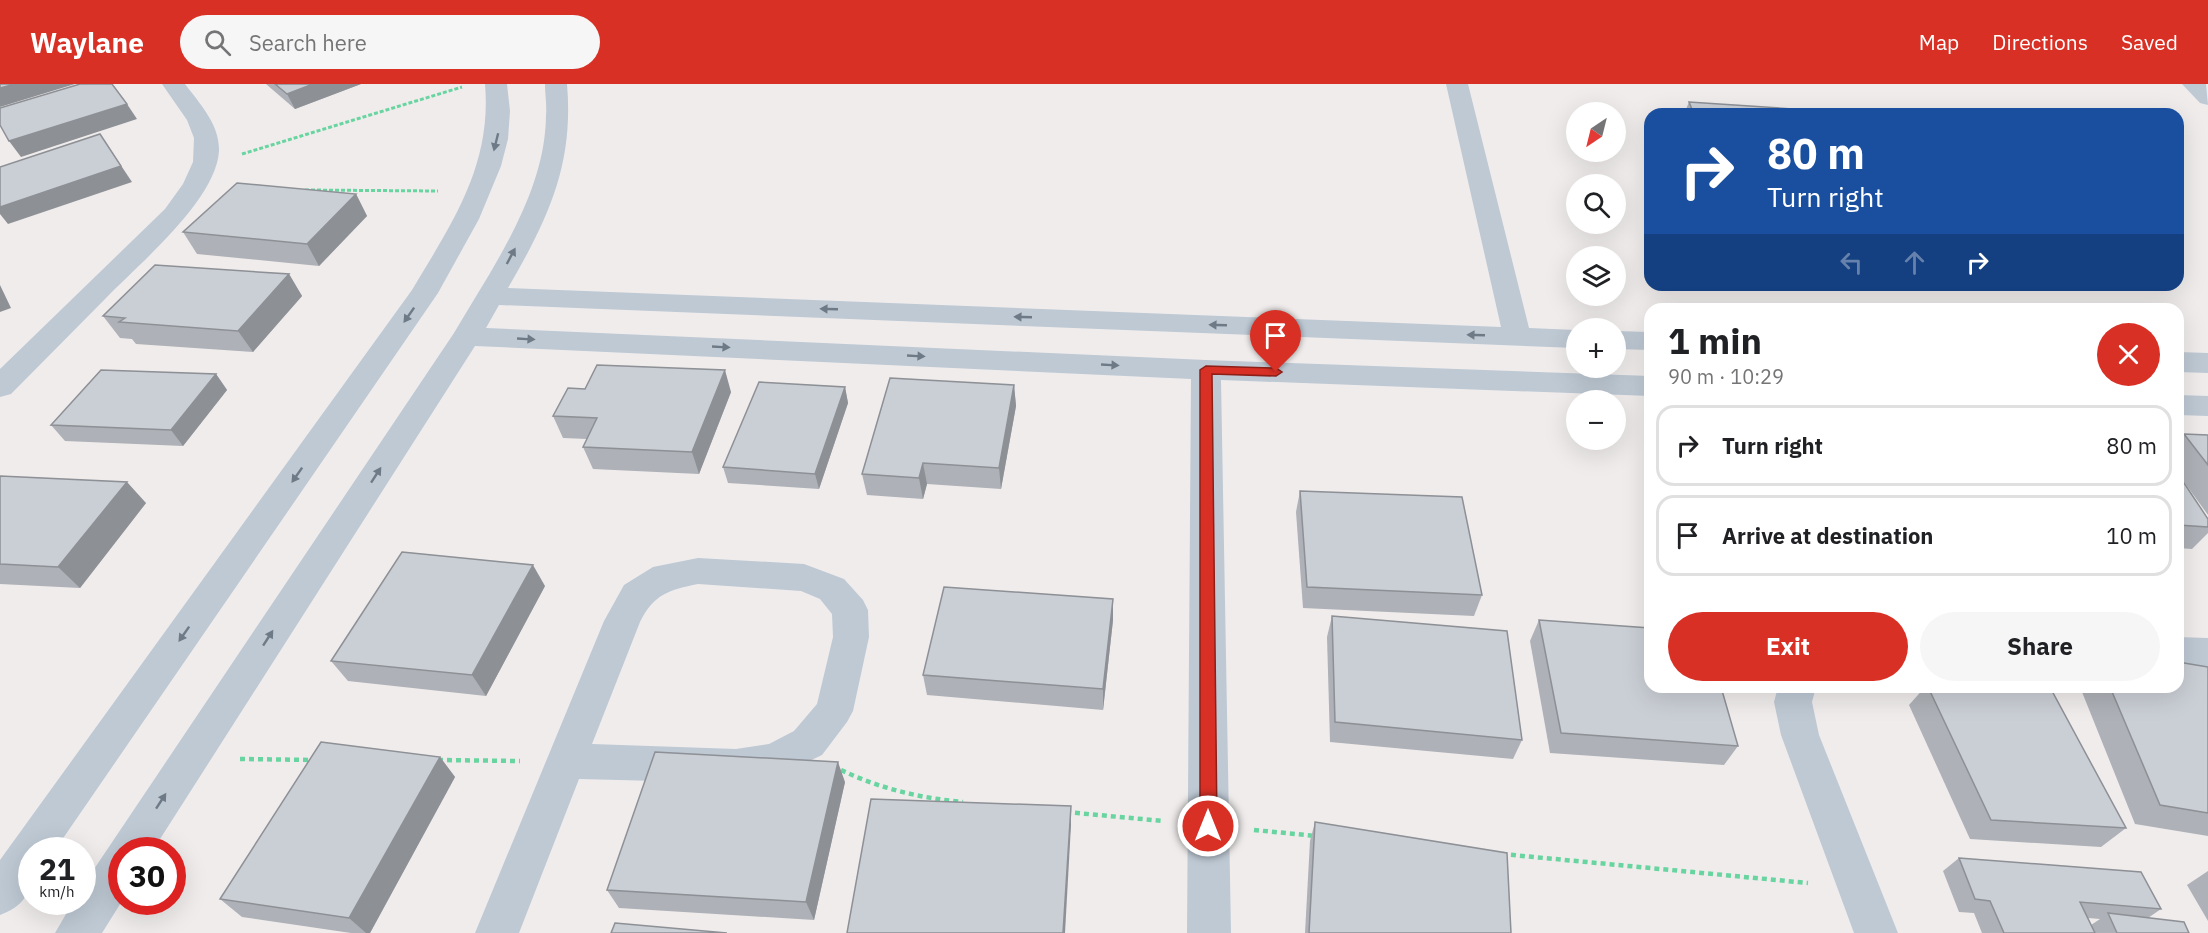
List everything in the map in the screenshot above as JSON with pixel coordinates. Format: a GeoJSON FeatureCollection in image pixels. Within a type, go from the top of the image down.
{"type":"FeatureCollection","features":[{"type":"Feature","properties":{"kind":"street"},"geometry":{"type":"LineString","coordinates":[[0,387],[174,214],[194,189],[204,166],[207,145],[202,126],[173,84]]}},
{"type":"Feature","properties":{"kind":"street"},"geometry":{"type":"LineString","coordinates":[[0,895],[424,293],[462,228],[492,159],[499,129],[500,102],[496,84]]}},
{"type":"Feature","properties":{"kind":"street"},"geometry":{"type":"LineString","coordinates":[[138,837],[467,336],[490,296],[524,231],[554,160],[559,130],[559,102],[556,84]]}},
{"type":"Feature","properties":{"kind":"street"},"geometry":{"type":"LineString","coordinates":[[1457,84],[1517,336]]}},
{"type":"Feature","properties":{"kind":"street"},"geometry":{"type":"LineString","coordinates":[[2193,84],[2208,98]]}},
{"type":"Feature","properties":{"kind":"street"},"geometry":{"type":"LineString","coordinates":[[490,296],[1566,338]]}},
{"type":"Feature","properties":{"kind":"street"},"geometry":{"type":"LineString","coordinates":[[467,336],[1206,370],[1644,386]]}},
{"type":"Feature","properties":{"kind":"street"},"geometry":{"type":"LineString","coordinates":[[1626,340],[1644,341]]}},
{"type":"Feature","properties":{"kind":"street"},"geometry":{"type":"LineString","coordinates":[[2184,362],[2208,363]]}},
{"type":"Feature","properties":{"kind":"street"},"geometry":{"type":"LineString","coordinates":[[1206,370],[1209,933]]}},
{"type":"Feature","properties":{"kind":"street"},"geometry":{"type":"LineString","coordinates":[[2184,405],[2208,406]]}},
{"type":"Feature","properties":{"kind":"street"},"geometry":{"type":"LineString","coordinates":[[498,933],[566,761],[622,621],[636,596],[665,577],[698,571],[804,578],[832,589],[850,610],[851,637],[834,711],[808,743],[774,761],[736,766],[566,761]]}},
{"type":"Feature","properties":{"kind":"street"},"geometry":{"type":"LineString","coordinates":[[2184,652],[2208,653]]}},
{"type":"Feature","properties":{"kind":"street"},"geometry":{"type":"LineString","coordinates":[[1795,693],[1793,702],[1800,735],[1876,933]]}},
{"type":"Feature","properties":{"kind":"street"},"geometry":{"type":"LineString","coordinates":[[77,933],[108,885]]}},
{"type":"Feature","properties":{"kind":"path"},"geometry":{"type":"LineString","coordinates":[[204,166],[471,84]]}},
{"type":"Feature","properties":{"kind":"path"},"geometry":{"type":"LineString","coordinates":[[300,190],[478,191]]}},
{"type":"Feature","properties":{"kind":"path"},"geometry":{"type":"LineString","coordinates":[[808,743],[834,766],[872,786],[915,798],[974,803]]}},
{"type":"Feature","properties":{"kind":"path"},"geometry":{"type":"LineString","coordinates":[[189,759],[318,760]]}},
{"type":"Feature","properties":{"kind":"path"},"geometry":{"type":"LineString","coordinates":[[436,760],[566,761]]}},
{"type":"Feature","properties":{"kind":"path"},"geometry":{"type":"LineString","coordinates":[[1056,811],[1327,837]]}},
{"type":"Feature","properties":{"kind":"path"},"geometry":{"type":"LineString","coordinates":[[1492,853],[1859,888]]}},
{"type":"Feature","properties":{"kind":"building"},"geometry":{"type":"Polygon","coordinates":[[[0,84],[15,84],[0,88],[0,84]]]}},
{"type":"Feature","properties":{"kind":"building"},"geometry":{"type":"Polygon","coordinates":[[[80,84],[112,84],[127,104],[9,141],[0,125],[0,108],[80,84]]]}},
{"type":"Feature","properties":{"kind":"building"},"geometry":{"type":"Polygon","coordinates":[[[275,84],[313,84],[287,94],[275,84]]]}},
{"type":"Feature","properties":{"kind":"building"},"geometry":{"type":"Polygon","coordinates":[[[1689,102],[1778,108],[1692,108],[1689,102]]]}},
{"type":"Feature","properties":{"kind":"building"},"geometry":{"type":"Polygon","coordinates":[[[100,134],[121,166],[0,207],[0,167],[100,134]]]}},
{"type":"Feature","properties":{"kind":"building"},"geometry":{"type":"Polygon","coordinates":[[[237,183],[356,194],[307,244],[183,232],[237,183]]]}},
{"type":"Feature","properties":{"kind":"building"},"geometry":{"type":"Polygon","coordinates":[[[155,265],[289,274],[238,331],[119,322],[125,318],[103,316],[155,265]]]}},
{"type":"Feature","properties":{"kind":"building"},"geometry":{"type":"Polygon","coordinates":[[[597,365],[725,370],[692,452],[583,447],[597,418],[553,416],[568,388],[585,389],[597,365]]]}},
{"type":"Feature","properties":{"kind":"building"},"geometry":{"type":"Polygon","coordinates":[[[101,370],[216,374],[171,430],[51,425],[101,370]]]}},
{"type":"Feature","properties":{"kind":"building"},"geometry":{"type":"Polygon","coordinates":[[[890,378],[1014,385],[999,468],[923,463],[919,478],[862,474],[890,378]]]}},
{"type":"Feature","properties":{"kind":"building"},"geometry":{"type":"Polygon","coordinates":[[[759,382],[845,387],[815,474],[723,467],[759,382]]]}},
{"type":"Feature","properties":{"kind":"building"},"geometry":{"type":"Polygon","coordinates":[[[2184,434],[2208,435],[2208,465],[2184,434]]]}},
{"type":"Feature","properties":{"kind":"building"},"geometry":{"type":"Polygon","coordinates":[[[0,476],[127,482],[58,567],[0,564],[0,476]]]}},
{"type":"Feature","properties":{"kind":"building"},"geometry":{"type":"Polygon","coordinates":[[[2184,483],[2208,519],[2208,527],[2184,525],[2184,483]]]}},
{"type":"Feature","properties":{"kind":"building"},"geometry":{"type":"Polygon","coordinates":[[[1300,491],[1462,497],[1482,595],[1307,587],[1300,491]]]}},
{"type":"Feature","properties":{"kind":"building"},"geometry":{"type":"Polygon","coordinates":[[[402,552],[533,565],[472,675],[331,661],[402,552]]]}},
{"type":"Feature","properties":{"kind":"building"},"geometry":{"type":"Polygon","coordinates":[[[944,587],[1113,599],[1103,689],[923,675],[944,587]]]}},
{"type":"Feature","properties":{"kind":"building"},"geometry":{"type":"Polygon","coordinates":[[[1332,616],[1507,631],[1522,740],[1335,722],[1332,616]]]}},
{"type":"Feature","properties":{"kind":"building"},"geometry":{"type":"Polygon","coordinates":[[[1539,620],[1644,628],[1644,693],[1723,693],[1738,746],[1561,733],[1539,620]]]}},
{"type":"Feature","properties":{"kind":"building"},"geometry":{"type":"Polygon","coordinates":[[[2184,663],[2208,667],[2208,813],[2160,805],[2113,693],[2184,693],[2184,663]]]}},
{"type":"Feature","properties":{"kind":"building"},"geometry":{"type":"Polygon","coordinates":[[[1931,693],[2053,693],[2126,828],[1991,820],[1931,693]]]}},
{"type":"Feature","properties":{"kind":"building"},"geometry":{"type":"Polygon","coordinates":[[[321,742],[440,757],[349,918],[220,899],[321,742]]]}},
{"type":"Feature","properties":{"kind":"building"},"geometry":{"type":"Polygon","coordinates":[[[655,752],[838,762],[806,902],[607,890],[655,752]]]}},
{"type":"Feature","properties":{"kind":"building"},"geometry":{"type":"Polygon","coordinates":[[[871,799],[1071,806],[1063,933],[847,933],[871,799]]]}},
{"type":"Feature","properties":{"kind":"building"},"geometry":{"type":"Polygon","coordinates":[[[1315,822],[1507,853],[1511,933],[1309,933],[1315,822]]]}},
{"type":"Feature","properties":{"kind":"building"},"geometry":{"type":"Polygon","coordinates":[[[1959,858],[2141,872],[2161,909],[2080,902],[2095,933],[2004,933],[1990,901],[1975,899],[1959,858]]]}},
{"type":"Feature","properties":{"kind":"building"},"geometry":{"type":"Polygon","coordinates":[[[2108,913],[2184,922],[2189,933],[2117,933],[2108,913]]]}},
{"type":"Feature","properties":{"kind":"building"},"geometry":{"type":"Polygon","coordinates":[[[615,923],[727,933],[611,933],[615,923]]]}},
{"type":"Feature","properties":{"kind":"route"},"geometry":{"type":"LineString","coordinates":[[1208,826],[1206,370],[1276,372]]}}]}
